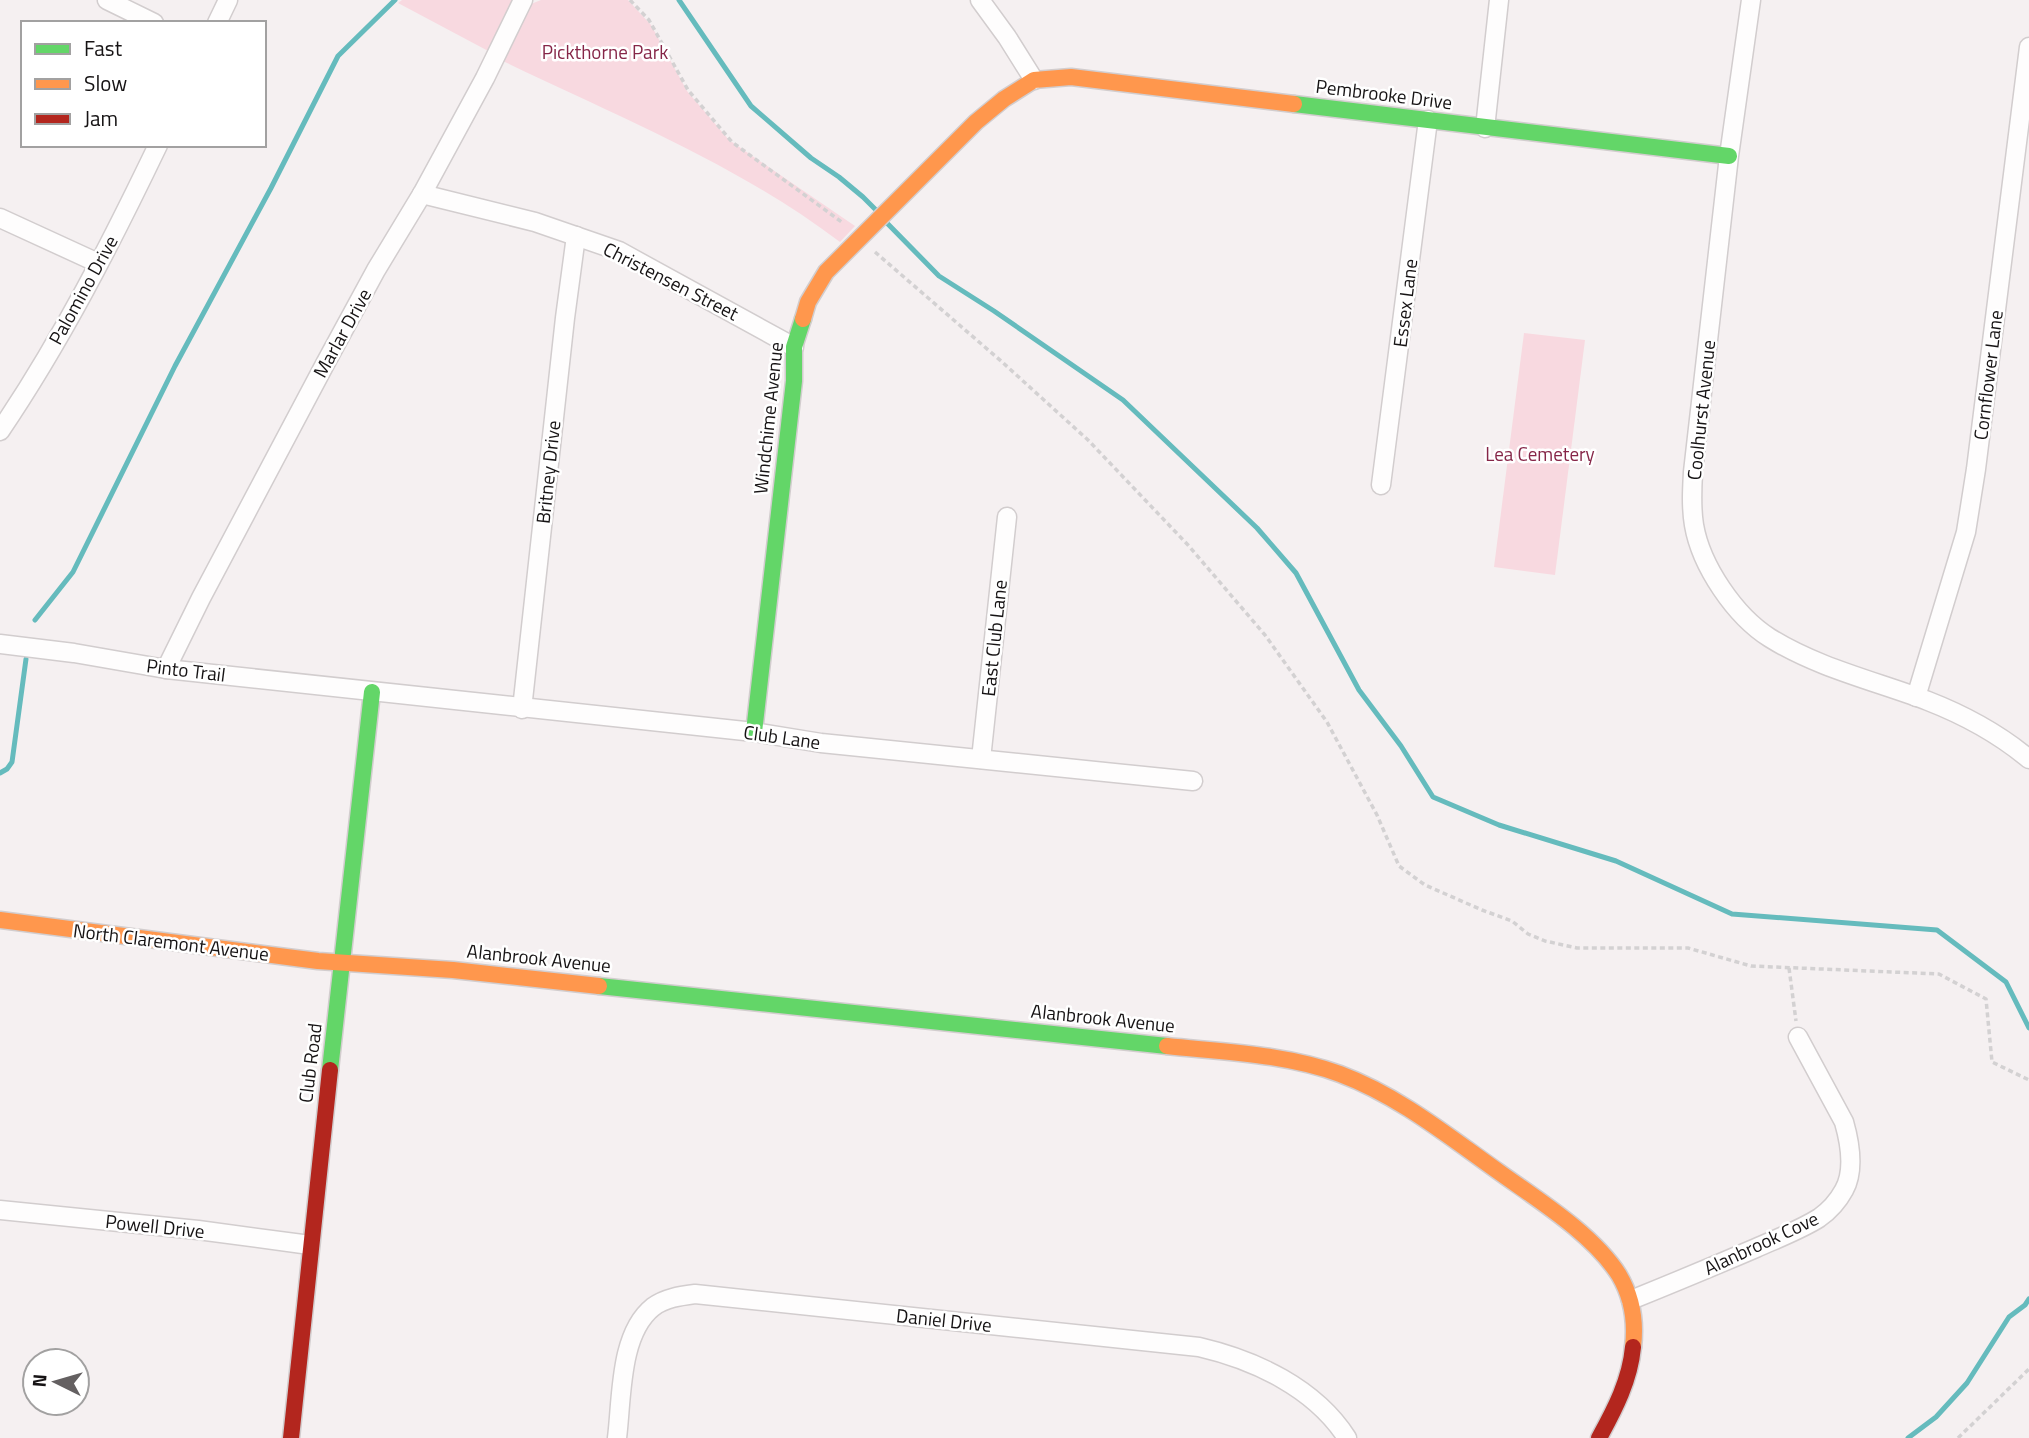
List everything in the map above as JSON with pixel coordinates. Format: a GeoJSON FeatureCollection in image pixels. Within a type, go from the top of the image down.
{"type":"FeatureCollection","features":[{"type":"Feature","properties":{"kind":"street"},"geometry":{"type":"LineString","coordinates":[[107,0],[150,21]]}},
{"type":"Feature","properties":{"kind":"street"},"geometry":{"type":"LineString","coordinates":[[218,21],[228,0]]}},
{"type":"Feature","properties":{"kind":"street","name":"Marlar Drive"},"geometry":{"type":"LineString","coordinates":[[166,669],[325,363],[422,194],[485,78],[523,0]]}},
{"type":"Feature","properties":{"kind":"street"},"geometry":{"type":"LineString","coordinates":[[980,0],[1034,80]]}},
{"type":"Feature","properties":{"kind":"street"},"geometry":{"type":"LineString","coordinates":[[1485,128],[1499,0]]}},
{"type":"Feature","properties":{"kind":"street","name":"Coolhurst Avenue"},"geometry":{"type":"LineString","coordinates":[[1751,0],[1729,156],[1693,472],[1691,500],[1694,527],[1702,554],[1712,574],[1733,604],[1769,637],[1812,659],[1916,697]]}},
{"type":"Feature","properties":{"kind":"street","name":"Cornflower Lane"},"geometry":{"type":"LineString","coordinates":[[1916,697],[1966,532],[2029,47]]}},
{"type":"Feature","properties":{"kind":"street","name":"Pembrooke Drive"},"geometry":{"type":"LineString","coordinates":[[1034,80],[1070,77],[1729,156]]}},
{"type":"Feature","properties":{"kind":"street","name":"Windchime Avenue"},"geometry":{"type":"LineString","coordinates":[[754,732],[794,381],[794,346],[808,302],[826,272],[858,237],[976,122],[1004,99],[1034,80]]}},
{"type":"Feature","properties":{"kind":"street","name":"Essex Lane"},"geometry":{"type":"LineString","coordinates":[[1381,485],[1428,120]]}},
{"type":"Feature","properties":{"kind":"street","name":"Palomino Drive"},"geometry":{"type":"LineString","coordinates":[[0,431],[61,333],[158,147]]}},
{"type":"Feature","properties":{"kind":"street","name":"Christensen Street"},"geometry":{"type":"LineString","coordinates":[[422,194],[535,222],[619,251],[794,346]]}},
{"type":"Feature","properties":{"kind":"street"},"geometry":{"type":"LineString","coordinates":[[0,218],[97,264]]}},
{"type":"Feature","properties":{"kind":"street","name":"Britney Drive"},"geometry":{"type":"LineString","coordinates":[[522,709],[576,236]]}},
{"type":"Feature","properties":{"kind":"street","name":"East Club Lane"},"geometry":{"type":"LineString","coordinates":[[981,759],[1007,517]]}},
{"type":"Feature","properties":{"kind":"street","name":"Pinto Trail"},"geometry":{"type":"LineString","coordinates":[[0,644],[74,653],[166,669],[372,692]]}},
{"type":"Feature","properties":{"kind":"street","name":"Club Lane"},"geometry":{"type":"LineString","coordinates":[[372,692],[754,732],[821,743],[1192,781]]}},
{"type":"Feature","properties":{"kind":"street","name":"Club Road"},"geometry":{"type":"LineString","coordinates":[[291,1438],[372,692]]}},
{"type":"Feature","properties":{"kind":"street"},"geometry":{"type":"LineString","coordinates":[[1916,697],[1972,721],[2029,759]]}},
{"type":"Feature","properties":{"kind":"street","name":"North Claremont Avenue"},"geometry":{"type":"LineString","coordinates":[[0,920],[343,963]]}},
{"type":"Feature","properties":{"kind":"street","name":"Alanbrook Avenue"},"geometry":{"type":"LineString","coordinates":[[343,963],[467,972],[1252,1055],[1297,1062],[1340,1074],[1413,1111],[1539,1200],[1601,1252],[1618,1274],[1631,1300],[1634,1320],[1633,1350],[1630,1370],[1616,1409],[1599,1438]]}},
{"type":"Feature","properties":{"kind":"street","name":"Alanbrook Cove"},"geometry":{"type":"LineString","coordinates":[[1631,1300],[1818,1219],[1833,1206],[1844,1190],[1849,1177],[1848,1135],[1844,1122],[1798,1037]]}},
{"type":"Feature","properties":{"kind":"street","name":"Powell Drive"},"geometry":{"type":"LineString","coordinates":[[0,1210],[198,1230],[310,1245]]}},
{"type":"Feature","properties":{"kind":"street","name":"Daniel Drive"},"geometry":{"type":"LineString","coordinates":[[617,1438],[626,1355],[639,1324],[652,1308],[663,1301],[695,1294],[1199,1348],[1245,1361],[1276,1375],[1324,1410],[1347,1438]]}},
{"type":"Feature","properties":{"kind":"path"},"geometry":{"type":"LineString","coordinates":[[631,0],[649,20],[688,90],[732,142],[844,224],[1001,361],[1087,440],[1188,545],[1265,635],[1326,722],[1377,815],[1399,866],[1425,885],[1513,921],[1528,934],[1577,948],[1688,948],[1751,966],[1939,974],[1986,999],[1992,1062],[2029,1080]]}},
{"type":"Feature","properties":{"kind":"path"},"geometry":{"type":"LineString","coordinates":[[1789,968],[1798,1037]]}},
{"type":"Feature","properties":{"kind":"path"},"geometry":{"type":"LineString","coordinates":[[1958,1438],[2029,1369]]}},
{"type":"Feature","properties":{"kind":"green space"},"geometry":{"type":"Polygon","coordinates":[[[402,0],[518,0],[492,53],[398,3],[402,0]]]}},
{"type":"Feature","properties":{"kind":"green space","name":"Pickthorne Park"},"geometry":{"type":"Polygon","coordinates":[[[541,0],[628,0],[651,25],[687,91],[729,140],[855,226],[840,242],[801,214],[719,165],[503,61],[531,4],[541,0]]]}},
{"type":"Feature","properties":{"kind":"green space","name":"Lea Cemetery"},"geometry":{"type":"Polygon","coordinates":[[[1524,333],[1585,340],[1555,575],[1494,567],[1524,333]]]}},
{"type":"Feature","properties":{"kind":"waterway"},"geometry":{"type":"LineString","coordinates":[[35,620],[73,572],[175,366],[271,188],[338,56],[395,0]]}},
{"type":"Feature","properties":{"kind":"waterway"},"geometry":{"type":"LineString","coordinates":[[679,0],[751,106],[876,210]]}},
{"type":"Feature","properties":{"kind":"waterway"},"geometry":{"type":"LineString","coordinates":[[884,220],[939,276],[1123,400],[1257,528],[1296,573],[1359,690],[1401,746],[1433,797],[1499,825],[1616,861],[1732,914],[1937,930],[2006,982],[2029,1028]]}},
{"type":"Feature","properties":{"kind":"waterway"},"geometry":{"type":"LineString","coordinates":[[0,773],[12,762],[26,659]]}},
{"type":"Feature","properties":{"kind":"waterway"},"geometry":{"type":"LineString","coordinates":[[1908,1438],[1936,1417],[1967,1383],[2009,1317],[2029,1299]]}},
{"type":"Feature","properties":{"kind":"traffic: fast"},"geometry":{"type":"LineString","coordinates":[[1294,104],[1729,156]]}},
{"type":"Feature","properties":{"kind":"traffic: fast"},"geometry":{"type":"LineString","coordinates":[[754,732],[794,381],[794,347],[803,319]]}},
{"type":"Feature","properties":{"kind":"traffic: fast"},"geometry":{"type":"LineString","coordinates":[[330,1070],[372,692]]}},
{"type":"Feature","properties":{"kind":"traffic: fast"},"geometry":{"type":"LineString","coordinates":[[599,986],[1167,1046]]}},
{"type":"Feature","properties":{"kind":"traffic: slow"},"geometry":{"type":"LineString","coordinates":[[803,319],[808,302],[826,272],[976,122],[1004,99],[1034,80],[1071,77],[1294,104]]}},
{"type":"Feature","properties":{"kind":"traffic: slow"},"geometry":{"type":"LineString","coordinates":[[0,920],[318,961],[453,970],[599,986]]}},
{"type":"Feature","properties":{"kind":"traffic: slow"},"geometry":{"type":"LineString","coordinates":[[1167,1046],[1255,1055],[1319,1067],[1362,1083],[1422,1118],[1547,1206],[1580,1232],[1608,1260],[1619,1275],[1630,1301],[1634,1328],[1633,1347]]}},
{"type":"Feature","properties":{"kind":"traffic: jam"},"geometry":{"type":"LineString","coordinates":[[291,1438],[330,1070]]}},
{"type":"Feature","properties":{"kind":"traffic: jam"},"geometry":{"type":"LineString","coordinates":[[1599,1438],[1625,1383],[1633,1347]]}}]}
